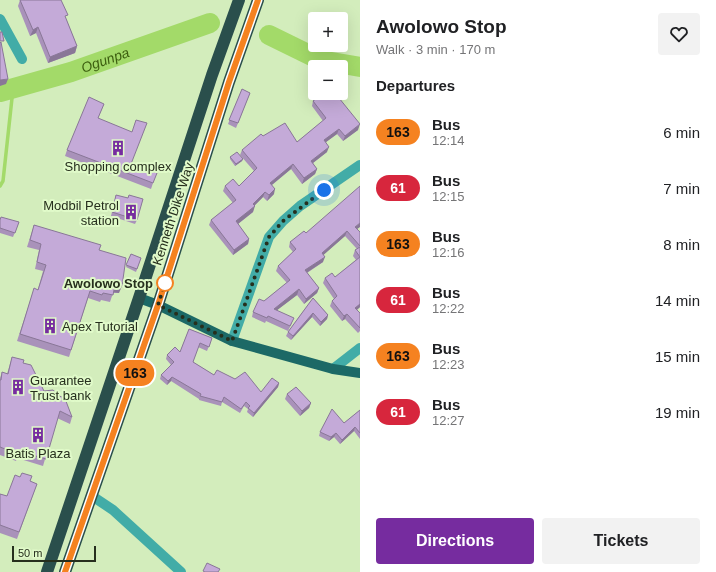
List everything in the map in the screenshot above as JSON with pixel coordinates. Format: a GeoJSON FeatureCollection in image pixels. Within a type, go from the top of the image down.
{"type":"FeatureCollection","features":[{"type":"Feature","properties":{"kind":"highway","name":"Kenneth Dike Way"},"geometry":{"type":"LineString","coordinates":[[47,572],[212,75],[240,0]]}},
{"type":"Feature","properties":{"kind":"highway","name":"Kenneth Dike Way"},"geometry":{"type":"LineString","coordinates":[[65,572],[158,305],[229,82],[258,0]]}},
{"type":"Feature","properties":{"kind":"main road"},"geometry":{"type":"LineString","coordinates":[[139,298],[158,305],[232,341],[333,369],[360,373]]}},
{"type":"Feature","properties":{"kind":"street"},"geometry":{"type":"LineString","coordinates":[[0,18],[22,59]]}},
{"type":"Feature","properties":{"kind":"street"},"geometry":{"type":"LineString","coordinates":[[232,341],[269,237],[283,221],[300,206],[360,165]]}},
{"type":"Feature","properties":{"kind":"street"},"geometry":{"type":"LineString","coordinates":[[333,369],[360,348]]}},
{"type":"Feature","properties":{"kind":"street"},"geometry":{"type":"LineString","coordinates":[[92,496],[114,510],[181,572]]}},
{"type":"Feature","properties":{"kind":"building"},"geometry":{"type":"Polygon","coordinates":[[[20,0],[61,0],[68,15],[65,16],[77,46],[50,57],[38,27],[33,30],[20,0]]]}},
{"type":"Feature","properties":{"kind":"building"},"geometry":{"type":"Polygon","coordinates":[[[0,32],[2,32],[4,41],[0,41],[0,32]]]}},
{"type":"Feature","properties":{"kind":"building"},"geometry":{"type":"Polygon","coordinates":[[[1,42],[8,79],[0,80],[0,43],[1,42]]]}},
{"type":"Feature","properties":{"kind":"building"},"geometry":{"type":"Polygon","coordinates":[[[242,89],[250,93],[238,123],[229,120],[242,89]]]}},
{"type":"Feature","properties":{"kind":"building"},"geometry":{"type":"Polygon","coordinates":[[[89,97],[104,104],[98,118],[132,132],[136,120],[147,123],[131,164],[157,173],[153,183],[67,150],[89,97]]]}},
{"type":"Feature","properties":{"kind":"building"},"geometry":{"type":"Polygon","coordinates":[[[341,100],[360,124],[345,136],[339,129],[324,140],[329,147],[311,161],[317,169],[304,178],[293,164],[270,183],[275,189],[269,195],[265,192],[253,204],[255,206],[236,221],[249,239],[234,250],[211,220],[236,200],[225,186],[233,179],[239,186],[257,168],[242,150],[261,134],[263,136],[285,123],[297,142],[326,118],[313,101],[341,100]]]}},
{"type":"Feature","properties":{"kind":"building"},"geometry":{"type":"Polygon","coordinates":[[[237,152],[243,159],[236,164],[230,157],[237,152]]]}},
{"type":"Feature","properties":{"kind":"building"},"geometry":{"type":"Polygon","coordinates":[[[360,186],[360,223],[355,227],[360,232],[360,246],[347,231],[322,253],[325,257],[305,270],[319,288],[306,299],[299,289],[274,309],[294,318],[290,326],[268,316],[267,318],[253,312],[259,299],[264,301],[290,280],[278,266],[296,249],[290,242],[304,231],[306,233],[360,186]]]}},
{"type":"Feature","properties":{"kind":"building"},"geometry":{"type":"Polygon","coordinates":[[[116,195],[128,198],[129,195],[143,199],[137,220],[112,212],[116,195]]]}},
{"type":"Feature","properties":{"kind":"building"},"geometry":{"type":"Polygon","coordinates":[[[1,217],[19,222],[15,233],[0,228],[1,217]]]}},
{"type":"Feature","properties":{"kind":"building"},"geometry":{"type":"Polygon","coordinates":[[[34,225],[101,245],[99,250],[126,258],[122,286],[115,285],[113,295],[103,293],[102,295],[90,291],[71,350],[20,334],[34,288],[38,290],[46,265],[37,262],[41,244],[30,240],[34,225]]]}},
{"type":"Feature","properties":{"kind":"building"},"geometry":{"type":"Polygon","coordinates":[[[360,247],[360,257],[355,250],[360,247]]]}},
{"type":"Feature","properties":{"kind":"building"},"geometry":{"type":"Polygon","coordinates":[[[131,254],[141,258],[137,269],[126,265],[131,254]]]}},
{"type":"Feature","properties":{"kind":"building"},"geometry":{"type":"Polygon","coordinates":[[[360,257],[360,304],[355,308],[360,313],[360,328],[347,314],[344,316],[332,301],[337,296],[325,278],[332,273],[335,277],[360,257]]]}},
{"type":"Feature","properties":{"kind":"building"},"geometry":{"type":"Polygon","coordinates":[[[313,298],[328,315],[321,322],[313,313],[293,336],[288,332],[313,298]]]}},
{"type":"Feature","properties":{"kind":"building"},"geometry":{"type":"Polygon","coordinates":[[[189,329],[212,338],[209,347],[200,343],[193,362],[214,375],[217,370],[235,379],[245,372],[261,392],[272,378],[279,383],[254,413],[248,408],[250,406],[246,402],[241,409],[224,397],[222,402],[200,396],[201,394],[172,377],[168,381],[161,375],[174,362],[167,355],[175,347],[180,352],[189,329]]]}},
{"type":"Feature","properties":{"kind":"building"},"geometry":{"type":"Polygon","coordinates":[[[12,357],[24,360],[23,363],[31,365],[44,391],[53,390],[61,397],[64,396],[72,417],[60,411],[46,459],[19,451],[18,454],[0,447],[0,380],[2,372],[8,374],[12,357]]]}},
{"type":"Feature","properties":{"kind":"building"},"geometry":{"type":"Polygon","coordinates":[[[296,387],[311,403],[302,411],[287,394],[296,387]]]}},
{"type":"Feature","properties":{"kind":"building"},"geometry":{"type":"Polygon","coordinates":[[[332,409],[344,423],[360,410],[360,433],[355,427],[342,440],[336,433],[331,437],[320,432],[332,409]]]}},
{"type":"Feature","properties":{"kind":"building"},"geometry":{"type":"Polygon","coordinates":[[[22,473],[32,476],[30,481],[37,484],[19,532],[0,525],[0,494],[7,496],[15,475],[20,477],[22,473]]]}},
{"type":"Feature","properties":{"kind":"building"},"geometry":{"type":"Polygon","coordinates":[[[207,563],[220,569],[218,572],[205,572],[203,571],[207,563]]]}},
{"type":"Feature","properties":{"kind":"waterway","name":"Ogunpa"},"geometry":{"type":"LineString","coordinates":[[0,92],[71,72],[210,23]]}},
{"type":"Feature","properties":{"kind":"waterway","name":"Ogunpa"},"geometry":{"type":"LineString","coordinates":[[269,35],[320,60],[360,67]]}},
{"type":"Feature","properties":{"kind":"waterway"},"geometry":{"type":"LineString","coordinates":[[0,186],[3,181],[13,89]]}},
{"type":"Feature","properties":{"kind":"bus line","name":"163"},"geometry":{"type":"LineString","coordinates":[[65,572],[158,305],[229,82],[258,0]]}},
{"type":"Feature","properties":{"kind":"place","name":"Shopping complex"},"geometry":{"type":"Point","coordinates":[118,148]}},
{"type":"Feature","properties":{"kind":"place","name":"Modbil Petrol station"},"geometry":{"type":"Point","coordinates":[131,212]}},
{"type":"Feature","properties":{"kind":"place","name":"Awolowo Stop"},"geometry":{"type":"Point","coordinates":[165,283]}},
{"type":"Feature","properties":{"kind":"place","name":"Apex Tutorial"},"geometry":{"type":"Point","coordinates":[50,326]}},
{"type":"Feature","properties":{"kind":"place","name":"Guarantee Trust bank"},"geometry":{"type":"Point","coordinates":[18,387]}},
{"type":"Feature","properties":{"kind":"place","name":"Batis Plaza"},"geometry":{"type":"Point","coordinates":[38,435]}},
{"type":"Feature","properties":{"kind":"route"},"geometry":{"type":"LineString","coordinates":[[165,283],[158,305],[232,341],[269,237],[283,221],[300,206],[324,190]]}}]}
